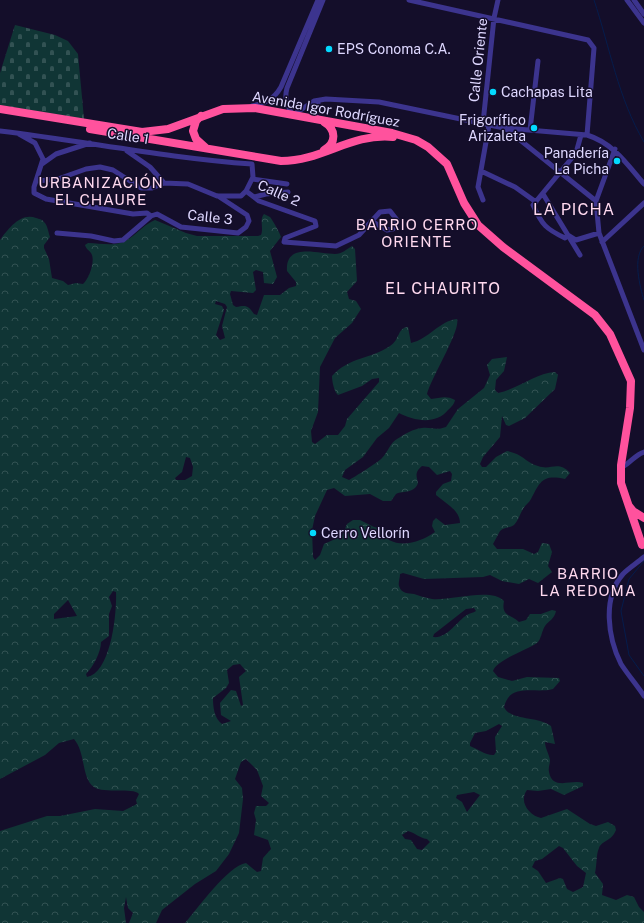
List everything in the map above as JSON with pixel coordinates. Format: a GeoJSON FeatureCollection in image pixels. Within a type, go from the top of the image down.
{"type":"FeatureCollection","features":[{"type":"Feature","properties":{"kind":"highway","name":"Avenida Igor Rodríguez"},"geometry":{"type":"LineString","coordinates":[[0,109],[142,132],[168,129],[202,115],[223,109],[241,108],[293,115],[405,136],[416,140],[434,151],[447,164],[464,203],[478,225],[502,247],[594,315],[610,334],[631,381],[630,408],[621,465],[621,483],[643,548]]}},
{"type":"Feature","properties":{"kind":"highway","name":"Avenida Igor Rodríguez"},"geometry":{"type":"LineString","coordinates":[[0,114],[281,161],[307,158],[369,137],[392,137],[404,139],[434,151]]}},
{"type":"Feature","properties":{"kind":"highway"},"geometry":{"type":"LineString","coordinates":[[202,115],[196,121],[193,131],[196,139],[206,148]]}},
{"type":"Feature","properties":{"kind":"highway"},"geometry":{"type":"LineString","coordinates":[[307,158],[332,144],[334,137],[332,129],[321,120]]}},
{"type":"Feature","properties":{"kind":"highway","name":"Avenida Igor Rodríguez"},"geometry":{"type":"LineString","coordinates":[[625,498],[633,511],[644,518]]}},
{"type":"Feature","properties":{"kind":"highway"},"geometry":{"type":"LineString","coordinates":[[643,548],[644,534]]}},
{"type":"Feature","properties":{"kind":"street"},"geometry":{"type":"LineString","coordinates":[[241,108],[264,103],[275,96],[281,87],[318,0]]}},
{"type":"Feature","properties":{"kind":"street"},"geometry":{"type":"LineString","coordinates":[[323,0],[284,96],[286,104],[293,115],[314,101],[379,102],[504,128],[587,135],[598,138],[615,149],[644,184]]}},
{"type":"Feature","properties":{"kind":"street"},"geometry":{"type":"LineString","coordinates":[[409,0],[588,40],[594,48],[587,135]]}},
{"type":"Feature","properties":{"kind":"street","name":"Calle Oriente"},"geometry":{"type":"LineString","coordinates":[[483,123],[494,18],[498,0]]}},
{"type":"Feature","properties":{"kind":"street"},"geometry":{"type":"LineString","coordinates":[[627,0],[644,23]]}},
{"type":"Feature","properties":{"kind":"street"},"geometry":{"type":"LineString","coordinates":[[634,0],[644,14]]}},
{"type":"Feature","properties":{"kind":"street"},"geometry":{"type":"LineString","coordinates":[[530,130],[538,61]]}},
{"type":"Feature","properties":{"kind":"street"},"geometry":{"type":"LineString","coordinates":[[321,120],[312,112],[312,110],[314,105],[326,100]]}},
{"type":"Feature","properties":{"kind":"street"},"geometry":{"type":"LineString","coordinates":[[483,200],[478,187],[489,125]]}},
{"type":"Feature","properties":{"kind":"street"},"geometry":{"type":"LineString","coordinates":[[504,128],[596,201]]}},
{"type":"Feature","properties":{"kind":"street","name":"Calle 1"},"geometry":{"type":"LineString","coordinates":[[0,131],[119,148],[252,164],[254,170],[252,179]]}},
{"type":"Feature","properties":{"kind":"street"},"geometry":{"type":"LineString","coordinates":[[19,134],[35,143],[43,159],[37,181]]}},
{"type":"Feature","properties":{"kind":"street"},"geometry":{"type":"LineString","coordinates":[[568,235],[565,238],[554,233],[541,223],[533,205],[576,153],[581,135]]}},
{"type":"Feature","properties":{"kind":"street"},"geometry":{"type":"LineString","coordinates":[[42,164],[56,154],[92,143]]}},
{"type":"Feature","properties":{"kind":"street"},"geometry":{"type":"LineString","coordinates":[[119,148],[131,153],[150,167],[164,183]]}},
{"type":"Feature","properties":{"kind":"street"},"geometry":{"type":"LineString","coordinates":[[615,149],[596,201],[599,232],[644,350]]}},
{"type":"Feature","properties":{"kind":"street","name":"Calle 2"},"geometry":{"type":"LineString","coordinates":[[37,181],[58,179],[86,169],[100,167],[113,170],[141,188],[152,188],[164,183],[188,184],[217,196],[242,196],[246,191],[259,201],[314,221],[316,226],[285,238],[284,242],[336,246],[359,235],[380,212],[385,211],[394,214],[397,220],[393,229],[387,230],[371,222]]}},
{"type":"Feature","properties":{"kind":"street"},"geometry":{"type":"LineString","coordinates":[[481,171],[515,187],[536,202]]}},
{"type":"Feature","properties":{"kind":"street"},"geometry":{"type":"LineString","coordinates":[[246,191],[252,179],[287,184]]}},
{"type":"Feature","properties":{"kind":"street","name":"Calle 3"},"geometry":{"type":"LineString","coordinates":[[37,181],[34,187],[34,192],[46,198],[134,214],[147,213],[151,216],[157,214],[181,227],[238,233],[246,227],[249,221],[247,215],[217,196]]}},
{"type":"Feature","properties":{"kind":"street"},"geometry":{"type":"LineString","coordinates":[[254,197],[266,194],[288,192]]}},
{"type":"Feature","properties":{"kind":"street"},"geometry":{"type":"LineString","coordinates":[[543,194],[580,255]]}},
{"type":"Feature","properties":{"kind":"street"},"geometry":{"type":"LineString","coordinates":[[602,242],[644,203]]}},
{"type":"Feature","properties":{"kind":"street"},"geometry":{"type":"LineString","coordinates":[[57,233],[91,236],[114,241],[123,240],[151,216]]}},
{"type":"Feature","properties":{"kind":"street"},"geometry":{"type":"LineString","coordinates":[[568,235],[576,240],[599,232]]}},
{"type":"Feature","properties":{"kind":"street"},"geometry":{"type":"LineString","coordinates":[[621,465],[624,466],[630,462],[633,457],[644,452]]}},
{"type":"Feature","properties":{"kind":"street"},"geometry":{"type":"LineString","coordinates":[[644,557],[619,579],[608,607],[618,655],[622,664],[644,696]]}},
{"type":"Feature","properties":{"kind":"green space"},"geometry":{"type":"Polygon","coordinates":[[[15,25],[55,35],[68,41],[78,54],[84,119],[0,105],[0,73],[15,25]]]}},
{"type":"Feature","properties":{"kind":"green space"},"geometry":{"type":"Polygon","coordinates":[[[264,214],[270,217],[281,237],[270,251],[277,277],[273,284],[264,283],[263,272],[256,270],[253,272],[256,290],[253,293],[231,291],[230,294],[233,305],[236,307],[246,306],[254,314],[257,315],[264,295],[280,295],[289,288],[296,286],[296,282],[287,271],[288,262],[291,256],[304,252],[338,254],[352,246],[355,249],[357,281],[347,292],[349,299],[356,301],[361,309],[352,323],[335,338],[320,367],[318,412],[311,431],[312,442],[315,444],[327,435],[338,435],[345,426],[347,419],[379,382],[379,378],[372,379],[362,386],[338,395],[334,389],[332,376],[346,365],[375,354],[393,344],[404,328],[408,327],[411,343],[423,338],[439,326],[451,320],[457,319],[455,333],[427,394],[431,399],[443,397],[452,398],[455,400],[453,405],[443,415],[431,420],[418,420],[399,413],[389,428],[377,438],[363,457],[345,470],[342,477],[349,480],[372,466],[382,458],[395,441],[415,429],[439,429],[446,427],[458,409],[484,388],[490,375],[487,365],[492,359],[507,357],[504,371],[496,380],[495,390],[498,393],[541,375],[555,372],[558,375],[555,389],[525,418],[509,426],[506,425],[502,416],[500,437],[483,457],[480,464],[482,467],[486,467],[496,457],[507,451],[517,454],[538,466],[558,466],[566,469],[570,473],[565,479],[551,478],[543,481],[514,525],[500,531],[493,544],[497,549],[523,549],[534,554],[538,552],[542,543],[549,544],[552,552],[548,566],[552,572],[538,583],[529,579],[519,584],[502,581],[490,575],[483,577],[424,579],[403,573],[400,574],[399,585],[403,592],[432,599],[481,595],[498,597],[504,601],[503,606],[505,612],[519,622],[526,620],[530,614],[541,614],[552,610],[556,611],[553,618],[545,626],[540,640],[537,643],[506,659],[495,667],[493,671],[498,677],[512,681],[527,677],[559,678],[560,681],[553,689],[524,690],[512,694],[507,699],[504,707],[507,711],[518,717],[539,721],[551,726],[555,744],[545,742],[550,760],[549,770],[551,778],[558,783],[579,782],[583,783],[583,786],[564,795],[551,789],[538,791],[527,790],[524,799],[526,808],[537,817],[541,818],[567,809],[590,824],[596,826],[608,822],[615,826],[616,830],[612,837],[600,845],[597,853],[595,873],[603,884],[602,895],[616,900],[627,895],[634,897],[639,907],[644,912],[644,923],[185,923],[222,879],[239,866],[246,863],[257,872],[261,871],[263,858],[271,849],[268,840],[254,835],[256,820],[254,813],[256,806],[266,806],[269,803],[261,796],[263,786],[257,770],[246,759],[241,762],[235,779],[242,788],[243,799],[239,833],[229,854],[216,871],[195,884],[162,910],[156,923],[129,923],[133,913],[128,908],[126,897],[124,908],[126,923],[0,923],[0,831],[47,816],[60,816],[95,809],[123,811],[137,804],[136,800],[139,794],[131,791],[104,790],[94,787],[87,778],[78,745],[74,739],[59,743],[45,755],[0,779],[0,240],[20,219],[30,217],[43,221],[50,237],[44,245],[44,248],[49,259],[52,278],[63,281],[68,285],[76,283],[83,284],[89,274],[93,260],[91,253],[85,245],[88,243],[120,243],[130,238],[155,220],[197,236],[258,236],[261,235],[262,232],[264,214]],[[216,301],[215,304],[222,306],[224,310],[216,335],[220,340],[225,338],[222,326],[227,307],[225,304],[216,301]],[[186,457],[182,472],[175,478],[176,480],[185,480],[192,476],[193,467],[190,458],[186,457]],[[422,466],[418,470],[418,483],[414,489],[396,494],[391,501],[383,501],[370,494],[345,496],[334,488],[327,490],[315,516],[312,530],[313,557],[315,560],[320,555],[324,544],[342,536],[347,524],[353,520],[360,520],[374,527],[385,529],[389,540],[401,543],[419,541],[435,532],[432,526],[433,521],[436,518],[445,525],[460,523],[458,514],[436,495],[436,492],[443,484],[451,481],[452,474],[450,471],[437,475],[429,467],[422,466]],[[113,591],[109,597],[112,606],[109,614],[109,636],[101,642],[100,650],[96,659],[86,674],[87,677],[95,673],[102,665],[111,641],[116,602],[116,592],[113,591]],[[68,600],[54,614],[54,619],[77,616],[68,600]],[[474,608],[466,609],[434,634],[433,637],[443,635],[467,615],[476,611],[474,608]],[[240,664],[233,665],[227,670],[229,683],[226,688],[213,698],[216,716],[222,724],[231,721],[221,715],[220,703],[231,690],[236,691],[241,706],[243,705],[239,677],[246,671],[240,664]],[[499,724],[486,731],[475,733],[470,746],[494,755],[496,752],[495,737],[502,726],[499,724]],[[474,792],[457,795],[456,798],[462,802],[467,812],[480,795],[474,792]],[[408,831],[402,835],[405,839],[411,840],[417,849],[422,850],[430,842],[427,839],[408,831]],[[559,846],[542,859],[535,861],[532,867],[538,871],[546,883],[560,878],[563,879],[567,889],[573,892],[583,887],[586,873],[577,866],[563,848],[559,846]]]}},
{"type":"Feature","properties":{"kind":"waterway"},"geometry":{"type":"LineString","coordinates":[[594,0],[627,108],[644,142]]}},
{"type":"Feature","properties":{"kind":"waterway"},"geometry":{"type":"LineString","coordinates":[[644,246],[638,257],[639,280],[644,300]]}},
{"type":"Feature","properties":{"kind":"waterway"},"geometry":{"type":"LineString","coordinates":[[644,561],[629,579],[621,611],[629,655],[644,676]]}},
{"type":"Feature","properties":{"kind":"place","name":"EPS Conoma C.A."},"geometry":{"type":"Point","coordinates":[329,49]}},
{"type":"Feature","properties":{"kind":"place","name":"Cachapas Lita"},"geometry":{"type":"Point","coordinates":[493,92]}},
{"type":"Feature","properties":{"kind":"place","name":"Frigorífico Arizaleta"},"geometry":{"type":"Point","coordinates":[534,128]}},
{"type":"Feature","properties":{"kind":"place","name":"Panadería La Picha"},"geometry":{"type":"Point","coordinates":[617,161]}},
{"type":"Feature","properties":{"kind":"place","name":"Cerro Vellorín"},"geometry":{"type":"Point","coordinates":[313,533]}},
{"type":"Feature","properties":{"kind":"district","name":"URBANIZACIÓN EL CHAURE"},"geometry":{"type":"Point","coordinates":[101,192]}},
{"type":"Feature","properties":{"kind":"district","name":"LA PICHA"},"geometry":{"type":"Point","coordinates":[574,209]}},
{"type":"Feature","properties":{"kind":"district","name":"BARRIO CERRO ORIENTE"},"geometry":{"type":"Point","coordinates":[417,234]}},
{"type":"Feature","properties":{"kind":"district","name":"EL CHAURITO"},"geometry":{"type":"Point","coordinates":[443,288]}},
{"type":"Feature","properties":{"kind":"district","name":"BARRIO LA REDOMA"},"geometry":{"type":"Point","coordinates":[588,582]}}]}
